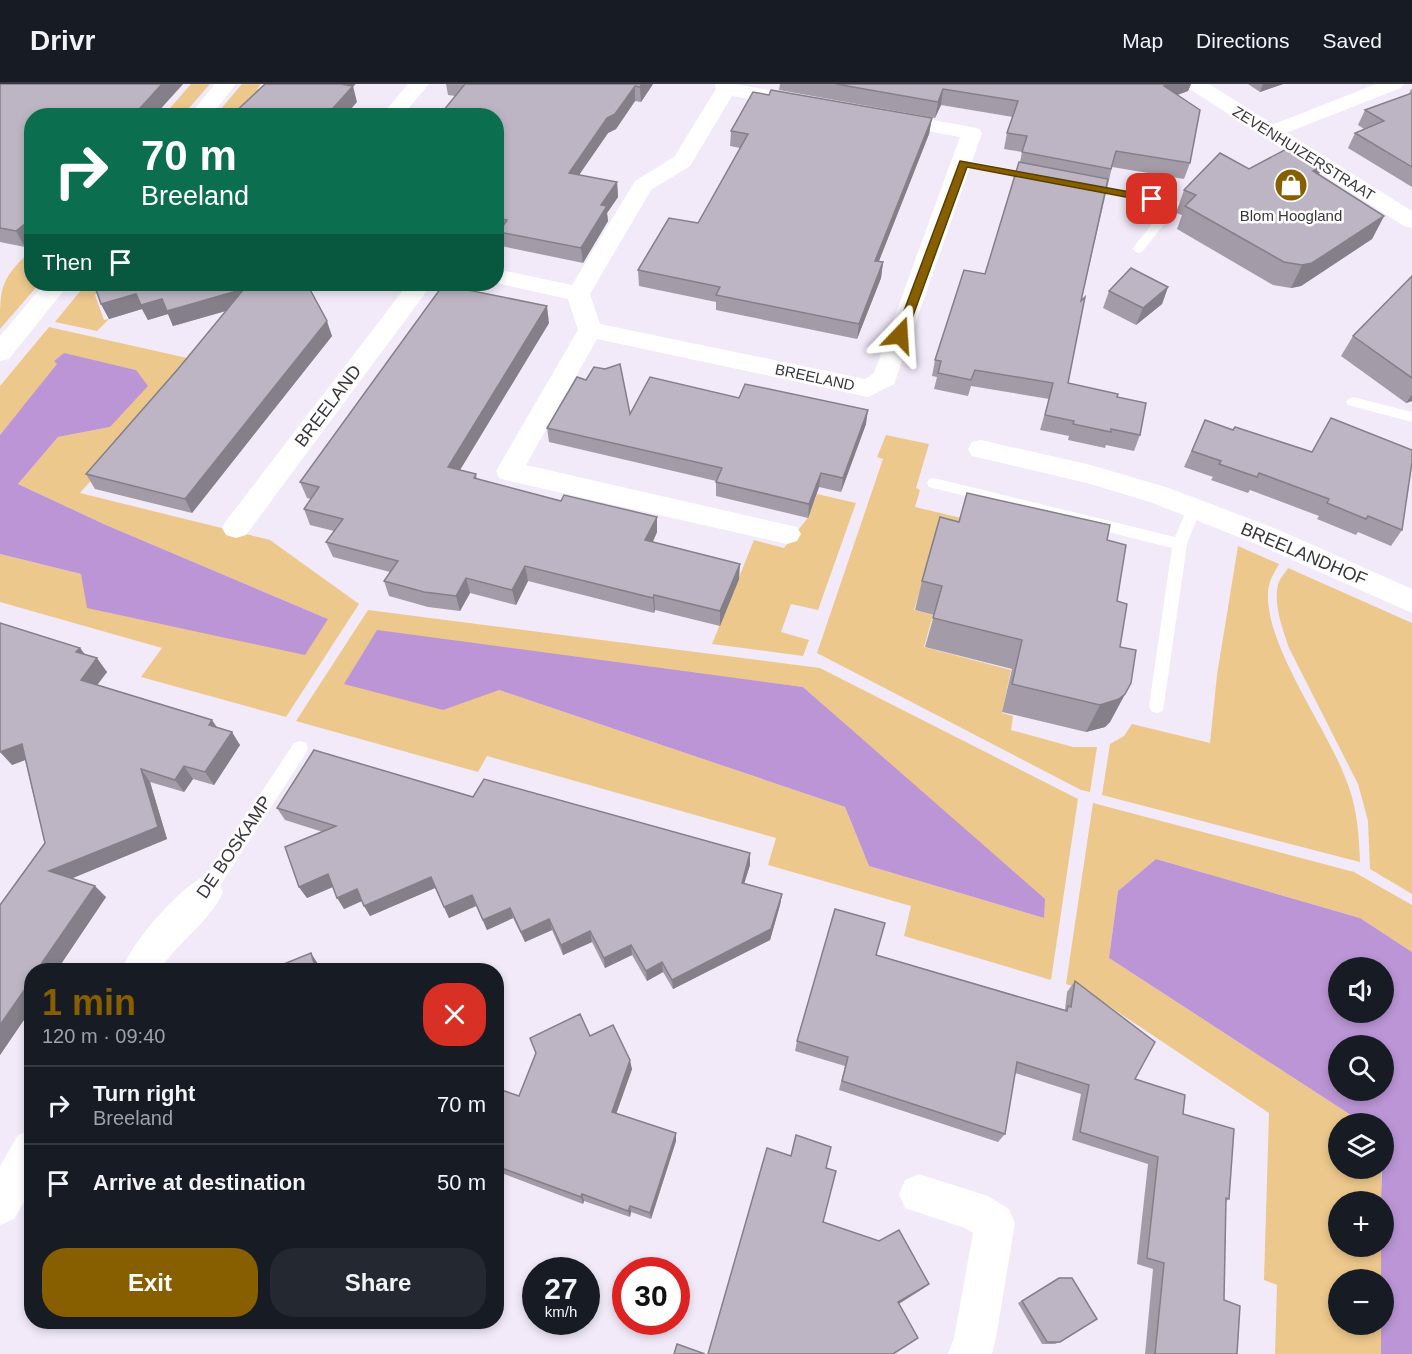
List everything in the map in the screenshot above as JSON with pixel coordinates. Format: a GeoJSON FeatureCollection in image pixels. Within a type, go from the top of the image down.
{"type":"FeatureCollection","features":[{"type":"Feature","properties":{"kind":"street"},"geometry":{"type":"LineString","coordinates":[[206,108],[226,84]]}},
{"type":"Feature","properties":{"kind":"street"},"geometry":{"type":"LineString","coordinates":[[398,108],[419,84]]}},
{"type":"Feature","properties":{"kind":"street","name":"ZEVENHUIZERSTRAAT"},"geometry":{"type":"LineString","coordinates":[[1195,84],[1412,221]]}},
{"type":"Feature","properties":{"kind":"street"},"geometry":{"type":"LineString","coordinates":[[1271,132],[1394,84]]}},
{"type":"Feature","properties":{"kind":"street"},"geometry":{"type":"LineString","coordinates":[[787,534],[509,471],[590,330],[578,294],[643,186],[682,161],[725,86],[820,106]]}},
{"type":"Feature","properties":{"kind":"street","name":"BREELAND"},"geometry":{"type":"LineString","coordinates":[[590,330],[868,388],[885,378],[972,133],[867,114]]}},
{"type":"Feature","properties":{"kind":"street"},"geometry":{"type":"LineString","coordinates":[[504,278],[578,294]]}},
{"type":"Feature","properties":{"kind":"street"},"geometry":{"type":"LineString","coordinates":[[0,353],[51,291]]}},
{"type":"Feature","properties":{"kind":"street","name":"BREELAND"},"geometry":{"type":"LineString","coordinates":[[236,528],[415,291]]}},
{"type":"Feature","properties":{"kind":"street","name":"BREELANDHOF"},"geometry":{"type":"LineString","coordinates":[[981,449],[1121,483],[1194,508],[1294,548],[1412,602]]}},
{"type":"Feature","properties":{"kind":"street","name":"DE BOSKAMP"},"geometry":{"type":"LineString","coordinates":[[144,963],[157,943],[206,892]]}},
{"type":"Feature","properties":{"kind":"street"},"geometry":{"type":"LineString","coordinates":[[0,1205],[24,1163]]}},
{"type":"Feature","properties":{"kind":"street"},"geometry":{"type":"LineString","coordinates":[[919,1194],[974,1210],[995,1223],[975,1338],[970,1354]]}},
{"type":"Feature","properties":{"kind":"lane"},"geometry":{"type":"LineString","coordinates":[[963,163],[1046,179]]}},
{"type":"Feature","properties":{"kind":"lane"},"geometry":{"type":"LineString","coordinates":[[1069,183],[1175,203],[1138,249]]}},
{"type":"Feature","properties":{"kind":"lane"},"geometry":{"type":"LineString","coordinates":[[1353,402],[1412,417]]}},
{"type":"Feature","properties":{"kind":"lane"},"geometry":{"type":"LineString","coordinates":[[934,483],[1180,544]]}},
{"type":"Feature","properties":{"kind":"lane"},"geometry":{"type":"LineString","coordinates":[[1156,706],[1180,544],[1194,508]]}},
{"type":"Feature","properties":{"kind":"lane","name":"DE BOSKAMP"},"geometry":{"type":"LineString","coordinates":[[206,892],[300,748]]}},
{"type":"Feature","properties":{"kind":"shaded area"},"geometry":{"type":"Polygon","coordinates":[[[191,84],[210,84],[189,108],[170,108],[191,84]]]}},
{"type":"Feature","properties":{"kind":"shaded area"},"geometry":{"type":"Polygon","coordinates":[[[242,84],[261,84],[257,89],[270,91],[252,108],[222,108],[242,84]]]}},
{"type":"Feature","properties":{"kind":"shaded area"},"geometry":{"type":"Polygon","coordinates":[[[24,257],[24,291],[33,291],[0,329],[2,293],[13,269],[24,257]]]}},
{"type":"Feature","properties":{"kind":"shaded area"},"geometry":{"type":"Polygon","coordinates":[[[80,291],[99,291],[95,295],[104,320],[109,319],[97,331],[55,322],[80,291]]]}},
{"type":"Feature","properties":{"kind":"shaded area"},"geometry":{"type":"Polygon","coordinates":[[[49,327],[196,360],[80,493],[270,540],[359,604],[286,717],[141,677],[162,648],[0,602],[0,554],[81,574],[328,619],[106,525],[18,484],[58,437],[110,427],[136,370],[64,354],[54,361],[58,364],[0,435],[0,386],[49,327]]]}},
{"type":"Feature","properties":{"kind":"shaded area"},"geometry":{"type":"Polygon","coordinates":[[[64,353],[136,370],[148,386],[110,427],[58,437],[18,484],[106,525],[328,619],[305,655],[87,608],[81,574],[0,554],[0,435],[57,364],[54,361],[64,353]]]}},
{"type":"Feature","properties":{"kind":"shaded area"},"geometry":{"type":"Polygon","coordinates":[[[886,435],[929,444],[916,488],[920,490],[915,507],[1071,544],[933,548],[914,610],[933,615],[924,647],[1011,670],[1002,713],[1013,716],[1011,730],[1073,747],[1097,747],[1090,792],[1081,790],[817,653],[883,459],[877,457],[886,435]]]}},
{"type":"Feature","properties":{"kind":"shaded area"},"geometry":{"type":"Polygon","coordinates":[[[817,494],[856,503],[818,610],[791,604],[781,632],[809,640],[803,656],[712,644],[754,540],[784,548],[807,519],[817,494]]]}},
{"type":"Feature","properties":{"kind":"shaded area"},"geometry":{"type":"Polygon","coordinates":[[[1238,546],[1279,564],[1268,589],[1270,613],[1276,636],[1349,788],[1357,819],[1360,862],[1102,795],[1110,744],[1124,736],[1132,724],[1210,743],[1217,675],[1238,546]]]}},
{"type":"Feature","properties":{"kind":"shaded area"},"geometry":{"type":"Polygon","coordinates":[[[1288,568],[1412,623],[1412,894],[1370,869],[1368,821],[1358,784],[1289,648],[1282,625],[1277,592],[1278,585],[1288,568]]]}},
{"type":"Feature","properties":{"kind":"shaded area"},"geometry":{"type":"Polygon","coordinates":[[[368,610],[820,668],[1078,799],[1051,980],[904,936],[911,906],[768,865],[776,838],[487,756],[478,772],[296,721],[368,610]],[[654,668],[499,690],[845,807],[869,866],[1044,918],[940,808],[803,687],[654,668]]]}},
{"type":"Feature","properties":{"kind":"shaded area"},"geometry":{"type":"Polygon","coordinates":[[[377,630],[803,687],[1045,899],[1044,918],[869,866],[845,807],[499,690],[443,710],[344,684],[377,630]]]}},
{"type":"Feature","properties":{"kind":"shaded area"},"geometry":{"type":"Polygon","coordinates":[[[1093,803],[1354,872],[1412,905],[1412,952],[1360,918],[1156,859],[1118,891],[1109,958],[1348,1113],[1328,1113],[1328,1179],[1381,1179],[1381,1191],[1328,1191],[1328,1257],[1381,1257],[1381,1269],[1328,1269],[1328,1335],[1381,1335],[1381,1354],[1275,1354],[1277,1285],[1264,1280],[1269,1113],[1085,990],[1066,984],[1093,803]]]}},
{"type":"Feature","properties":{"kind":"shaded area"},"geometry":{"type":"Polygon","coordinates":[[[1156,859],[1360,918],[1412,952],[1412,1354],[1381,1354],[1381,1335],[1394,1335],[1394,1269],[1381,1269],[1381,1257],[1394,1257],[1394,1191],[1381,1191],[1382,1179],[1394,1179],[1394,1113],[1348,1113],[1329,1101],[1394,1101],[1394,1035],[1328,1035],[1328,1100],[1109,958],[1118,891],[1156,859]]]}},
{"type":"Feature","properties":{"kind":"building"},"geometry":{"type":"Polygon","coordinates":[[[0,84],[162,84],[140,108],[24,108],[24,224],[16,231],[0,228],[0,84]]]}},
{"type":"Feature","properties":{"kind":"building"},"geometry":{"type":"Polygon","coordinates":[[[265,84],[353,86],[333,108],[240,108],[265,84]]]}},
{"type":"Feature","properties":{"kind":"building"},"geometry":{"type":"Polygon","coordinates":[[[465,84],[642,84],[640,87],[635,86],[615,114],[607,118],[569,173],[617,182],[601,205],[607,206],[581,248],[504,233],[504,224],[507,220],[504,219],[504,108],[446,108],[465,84]]]}},
{"type":"Feature","properties":{"kind":"building"},"geometry":{"type":"Polygon","coordinates":[[[836,84],[1169,84],[1164,86],[1200,110],[1190,163],[1116,151],[1111,169],[1022,152],[1027,136],[1007,133],[1018,101],[943,89],[938,102],[836,84]]]}},
{"type":"Feature","properties":{"kind":"building"},"geometry":{"type":"Polygon","coordinates":[[[771,90],[932,118],[875,261],[883,262],[859,324],[716,295],[720,287],[638,270],[669,218],[698,223],[748,134],[731,131],[753,92],[769,95],[771,90]]]}},
{"type":"Feature","properties":{"kind":"building"},"geometry":{"type":"Polygon","coordinates":[[[1412,93],[1412,167],[1355,133],[1384,121],[1365,110],[1412,93]]]}},
{"type":"Feature","properties":{"kind":"building"},"geometry":{"type":"Polygon","coordinates":[[[1290,147],[1323,165],[1313,171],[1384,216],[1312,263],[1302,265],[1284,262],[1185,206],[1196,195],[1184,190],[1220,153],[1249,169],[1290,147]]]}},
{"type":"Feature","properties":{"kind":"building"},"geometry":{"type":"Polygon","coordinates":[[[1019,162],[1108,179],[1081,301],[1085,297],[1068,383],[1146,403],[1140,435],[1073,424],[1074,421],[1045,415],[1053,383],[975,370],[971,380],[938,373],[941,361],[935,360],[964,270],[985,274],[1019,162]]]}},
{"type":"Feature","properties":{"kind":"building"},"geometry":{"type":"Polygon","coordinates":[[[1131,268],[1168,287],[1143,308],[1109,291],[1131,268]]]}},
{"type":"Feature","properties":{"kind":"building"},"geometry":{"type":"Polygon","coordinates":[[[1412,276],[1412,378],[1353,336],[1412,276]]]}},
{"type":"Feature","properties":{"kind":"building"},"geometry":{"type":"Polygon","coordinates":[[[96,291],[237,291],[167,311],[162,299],[141,305],[136,294],[101,304],[96,291]]]}},
{"type":"Feature","properties":{"kind":"building"},"geometry":{"type":"Polygon","coordinates":[[[242,291],[311,291],[327,321],[185,499],[86,474],[242,291]]]}},
{"type":"Feature","properties":{"kind":"building"},"geometry":{"type":"Polygon","coordinates":[[[439,291],[473,291],[547,306],[448,467],[476,474],[474,478],[561,501],[564,495],[657,517],[645,540],[740,564],[720,611],[654,595],[653,598],[525,566],[512,590],[466,578],[456,596],[424,592],[384,581],[398,561],[326,542],[343,519],[304,509],[319,487],[300,482],[439,291]]]}},
{"type":"Feature","properties":{"kind":"building"},"geometry":{"type":"Polygon","coordinates":[[[620,364],[630,414],[650,377],[739,398],[745,384],[868,410],[843,478],[821,473],[809,504],[716,482],[722,468],[547,428],[577,377],[586,380],[594,367],[605,369],[620,364]]]}},
{"type":"Feature","properties":{"kind":"building"},"geometry":{"type":"Polygon","coordinates":[[[1331,418],[1412,450],[1402,530],[1368,516],[1366,519],[1327,503],[1329,499],[1259,473],[1257,477],[1219,464],[1221,461],[1192,451],[1205,420],[1233,430],[1235,427],[1312,452],[1331,418]]]}},
{"type":"Feature","properties":{"kind":"building"},"geometry":{"type":"Polygon","coordinates":[[[967,493],[1110,525],[1107,540],[1126,545],[1117,601],[1127,604],[1120,647],[1136,650],[1131,683],[1119,699],[1100,705],[1012,684],[1022,640],[933,618],[942,586],[922,581],[940,517],[959,522],[967,493]]]}},
{"type":"Feature","properties":{"kind":"building"},"geometry":{"type":"Polygon","coordinates":[[[0,623],[80,648],[76,652],[97,658],[81,680],[212,720],[209,725],[232,732],[205,772],[184,766],[175,780],[141,769],[158,827],[49,871],[95,886],[42,963],[24,963],[24,990],[0,1025],[0,905],[45,843],[22,744],[0,752],[0,623]]]}},
{"type":"Feature","properties":{"kind":"building"},"geometry":{"type":"Polygon","coordinates":[[[314,750],[473,797],[484,779],[750,853],[742,883],[782,894],[771,929],[672,980],[662,962],[646,971],[631,945],[604,958],[590,931],[561,945],[549,919],[521,932],[510,908],[483,920],[472,895],[444,907],[431,877],[364,906],[357,889],[337,898],[328,874],[299,887],[285,847],[336,826],[277,808],[314,750]]]}},
{"type":"Feature","properties":{"kind":"building"},"geometry":{"type":"Polygon","coordinates":[[[835,909],[885,923],[876,955],[1067,1011],[1068,1006],[1071,1007],[1075,981],[1155,1042],[1135,1079],[1185,1095],[1183,1114],[1234,1129],[1229,1199],[1226,1198],[1224,1300],[1240,1306],[1237,1354],[1155,1354],[1164,1263],[1147,1258],[1158,1157],[1080,1132],[1089,1085],[1017,1062],[1005,1134],[842,1081],[848,1057],[797,1041],[835,909]]]}},
{"type":"Feature","properties":{"kind":"building"},"geometry":{"type":"Polygon","coordinates":[[[311,953],[314,963],[286,963],[311,953]]]}},
{"type":"Feature","properties":{"kind":"building"},"geometry":{"type":"Polygon","coordinates":[[[580,1014],[590,1036],[613,1025],[630,1060],[612,1112],[676,1133],[650,1213],[630,1206],[628,1211],[582,1194],[581,1197],[504,1169],[504,1091],[519,1096],[536,1053],[530,1038],[580,1014]]]}},
{"type":"Feature","properties":{"kind":"building"},"geometry":{"type":"Polygon","coordinates":[[[796,1135],[831,1147],[826,1168],[836,1171],[823,1222],[879,1241],[899,1230],[929,1284],[898,1302],[918,1338],[893,1354],[708,1354],[767,1148],[791,1156],[796,1135]]]}},
{"type":"Feature","properties":{"kind":"building"},"geometry":{"type":"Polygon","coordinates":[[[1059,1278],[1072,1278],[1097,1319],[1060,1342],[1047,1342],[1022,1301],[1059,1278]]]}},
{"type":"Feature","properties":{"kind":"building"},"geometry":{"type":"Polygon","coordinates":[[[677,1344],[705,1354],[674,1354],[677,1344]]]}},
{"type":"Feature","properties":{"kind":"place","name":"Blom Hoogland"},"geometry":{"type":"Point","coordinates":[1291,185]}},
{"type":"Feature","properties":{"kind":"route"},"geometry":{"type":"LineString","coordinates":[[900,335],[963,163],[1152,199]]}}]}
